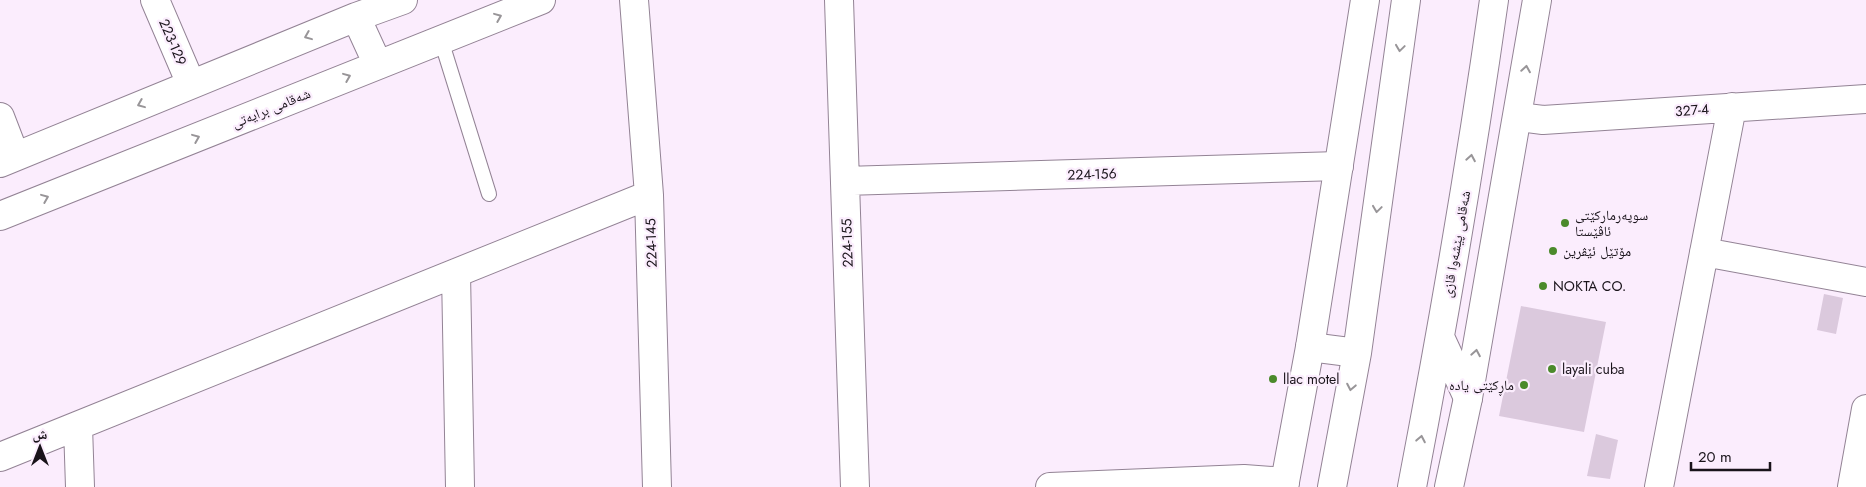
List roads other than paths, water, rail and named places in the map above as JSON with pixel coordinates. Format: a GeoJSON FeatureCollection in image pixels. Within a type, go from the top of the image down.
{"type":"FeatureCollection","features":[{"type":"Feature","properties":{"kind":"main road","name":"223-129"},"geometry":{"type":"LineString","coordinates":[[155,0],[191,84]]}},
{"type":"Feature","properties":{"kind":"main road"},"geometry":{"type":"LineString","coordinates":[[0,117],[8,159],[356,17],[403,0]]}},
{"type":"Feature","properties":{"kind":"main road","name":"شەقامی برایەتی"},"geometry":{"type":"LineString","coordinates":[[0,216],[541,0]]}},
{"type":"Feature","properties":{"kind":"main road","name":"224-145"},"geometry":{"type":"LineString","coordinates":[[634,0],[649,195],[657,487]]}},
{"type":"Feature","properties":{"kind":"main road","name":"224-155"},"geometry":{"type":"LineString","coordinates":[[839,0],[855,487]]}},
{"type":"Feature","properties":{"kind":"main road"},"geometry":{"type":"LineString","coordinates":[[1050,487],[1244,479],[1285,484],[1310,348],[1365,0]]}},
{"type":"Feature","properties":{"kind":"main road"},"geometry":{"type":"LineString","coordinates":[[1332,487],[1357,353],[1406,0]]}},
{"type":"Feature","properties":{"kind":"main road","name":"شەقامی پێشەوا قازی"},"geometry":{"type":"LineString","coordinates":[[1412,487],[1440,338],[1476,124],[1494,0]]}},
{"type":"Feature","properties":{"kind":"main road"},"geometry":{"type":"LineString","coordinates":[[1449,487],[1468,398],[1537,0]]}},
{"type":"Feature","properties":{"kind":"main road"},"geometry":{"type":"LineString","coordinates":[[356,17],[378,65]]}},
{"type":"Feature","properties":{"kind":"main road","name":"327-4"},"geometry":{"type":"LineString","coordinates":[[1518,117],[1543,120],[1866,99]]}},
{"type":"Feature","properties":{"kind":"main road"},"geometry":{"type":"LineString","coordinates":[[1659,487],[1732,107]]}},
{"type":"Feature","properties":{"kind":"main road","name":"224-156"},"geometry":{"type":"LineString","coordinates":[[845,181],[1339,166]]}},
{"type":"Feature","properties":{"kind":"main road"},"geometry":{"type":"LineString","coordinates":[[0,457],[649,195]]}},
{"type":"Feature","properties":{"kind":"main road"},"geometry":{"type":"LineString","coordinates":[[1704,252],[1866,282]]}},
{"type":"Feature","properties":{"kind":"main road"},"geometry":{"type":"LineString","coordinates":[[456,273],[457,486]]}},
{"type":"Feature","properties":{"kind":"main road"},"geometry":{"type":"LineString","coordinates":[[1440,338],[1468,398]]}},
{"type":"Feature","properties":{"kind":"main road"},"geometry":{"type":"LineString","coordinates":[[1310,348],[1357,353]]}},
{"type":"Feature","properties":{"kind":"main road"},"geometry":{"type":"LineString","coordinates":[[1852,487],[1866,409]]}},
{"type":"Feature","properties":{"kind":"main road"},"geometry":{"type":"LineString","coordinates":[[78,426],[80,487]]}},
{"type":"Feature","properties":{"kind":"lane"},"geometry":{"type":"LineString","coordinates":[[441,40],[489,194]]}},
{"type":"Feature","properties":{"kind":"place","name":"سوپەرمارکێتی ئاڤێستا"},"geometry":{"type":"Point","coordinates":[1565,223]}},
{"type":"Feature","properties":{"kind":"place","name":"مۆتێل ئێڤرین"},"geometry":{"type":"Point","coordinates":[1553,251]}},
{"type":"Feature","properties":{"kind":"place","name":"NOKTA CO."},"geometry":{"type":"Point","coordinates":[1543,286]}},
{"type":"Feature","properties":{"kind":"place","name":"layali cuba"},"geometry":{"type":"Point","coordinates":[1552,369]}},
{"type":"Feature","properties":{"kind":"place","name":"llac motel"},"geometry":{"type":"Point","coordinates":[1273,379]}},
{"type":"Feature","properties":{"kind":"place","name":"ماڕکێتی یادە"},"geometry":{"type":"Point","coordinates":[1524,385]}}]}
